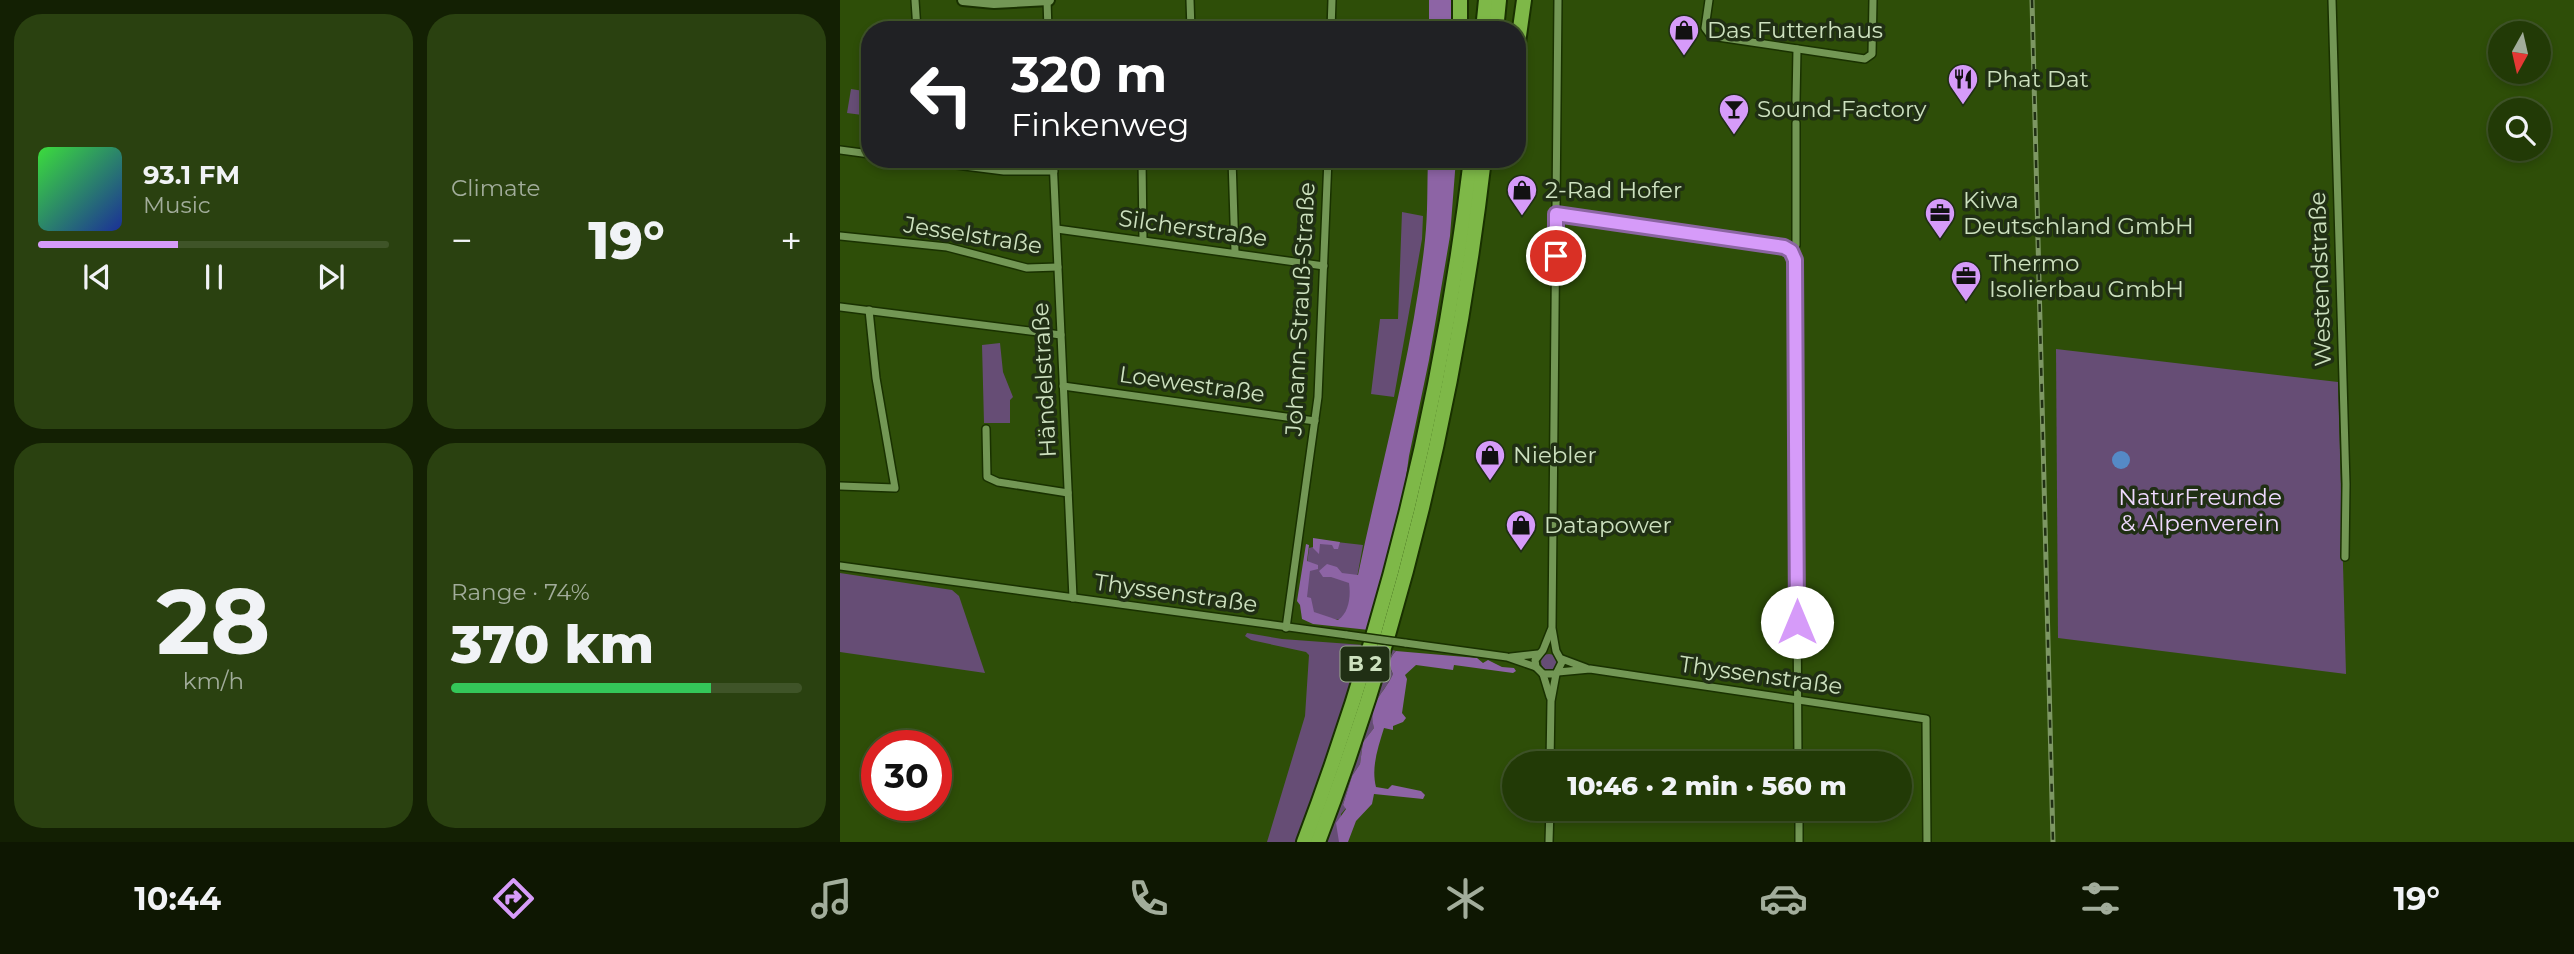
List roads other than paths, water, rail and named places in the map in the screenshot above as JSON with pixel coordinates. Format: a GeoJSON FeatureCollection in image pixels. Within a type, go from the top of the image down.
{"type":"FeatureCollection","features":[{"type":"Feature","properties":{"kind":"highway"},"geometry":{"type":"LineString","coordinates":[[1460,0],[1460,21]]}},
{"type":"Feature","properties":{"kind":"highway"},"geometry":{"type":"LineString","coordinates":[[1484,21],[1486,0]]}},
{"type":"Feature","properties":{"kind":"highway"},"geometry":{"type":"LineString","coordinates":[[1497,21],[1499,0]]}},
{"type":"Feature","properties":{"kind":"highway"},"geometry":{"type":"LineString","coordinates":[[1521,21],[1524,0]]}},
{"type":"Feature","properties":{"kind":"highway"},"geometry":{"type":"LineString","coordinates":[[1463,168],[1464,216]]}},
{"type":"Feature","properties":{"kind":"highway","name":"B 2"},"geometry":{"type":"LineString","coordinates":[[1304,842],[1358,686],[1408,509],[1438,368],[1470,168]]}},
{"type":"Feature","properties":{"kind":"highway","name":"B 2"},"geometry":{"type":"LineString","coordinates":[[1318,842],[1383,650],[1422,505],[1448,383],[1483,168]]}},
{"type":"Feature","properties":{"kind":"highway"},"geometry":{"type":"LineString","coordinates":[[1480,188],[1487,168]]}},
{"type":"Feature","properties":{"kind":"main road"},"geometry":{"type":"LineString","coordinates":[[970,1],[995,3],[1048,0]]}},
{"type":"Feature","properties":{"kind":"street"},"geometry":{"type":"LineString","coordinates":[[915,0],[916,21]]}},
{"type":"Feature","properties":{"kind":"street"},"geometry":{"type":"LineString","coordinates":[[1048,0],[1048,21]]}},
{"type":"Feature","properties":{"kind":"street"},"geometry":{"type":"LineString","coordinates":[[1190,0],[1191,21]]}},
{"type":"Feature","properties":{"kind":"street"},"geometry":{"type":"LineString","coordinates":[[1331,21],[1332,0]]}},
{"type":"Feature","properties":{"kind":"street"},"geometry":{"type":"LineString","coordinates":[[1550,751],[1551,701],[1557,673],[1562,666],[1552,628],[1558,0]]}},
{"type":"Feature","properties":{"kind":"street"},"geometry":{"type":"LineString","coordinates":[[1709,0],[1705,27],[1712,36],[1865,59],[1870,57],[1874,0]]}},
{"type":"Feature","properties":{"kind":"street","name":"Westendstraße"},"geometry":{"type":"LineString","coordinates":[[2332,0],[2346,557]]}},
{"type":"Feature","properties":{"kind":"street"},"geometry":{"type":"LineString","coordinates":[[1796,101],[1797,49]]}},
{"type":"Feature","properties":{"kind":"street"},"geometry":{"type":"LineString","coordinates":[[1791,251],[1796,245],[1796,123]]}},
{"type":"Feature","properties":{"kind":"street"},"geometry":{"type":"LineString","coordinates":[[840,150],[861,153]]}},
{"type":"Feature","properties":{"kind":"street"},"geometry":{"type":"LineString","coordinates":[[980,168],[1054,171]]}},
{"type":"Feature","properties":{"kind":"street","name":"Händelstraße"},"geometry":{"type":"LineString","coordinates":[[1054,168],[1073,598]]}},
{"type":"Feature","properties":{"kind":"street"},"geometry":{"type":"LineString","coordinates":[[1142,168],[1143,240]]}},
{"type":"Feature","properties":{"kind":"street"},"geometry":{"type":"LineString","coordinates":[[1232,168],[1235,252]]}},
{"type":"Feature","properties":{"kind":"street","name":"Johann-Strauß-Straße"},"geometry":{"type":"LineString","coordinates":[[1286,628],[1318,397],[1328,168]]}},
{"type":"Feature","properties":{"kind":"street"},"geometry":{"type":"LineString","coordinates":[[1556,214],[1784,247],[1791,251],[1795,260],[1798,751]]}},
{"type":"Feature","properties":{"kind":"street","name":"Silcherstraße"},"geometry":{"type":"LineString","coordinates":[[1057,229],[1324,266]]}},
{"type":"Feature","properties":{"kind":"street","name":"Jesselstraße"},"geometry":{"type":"LineString","coordinates":[[840,236],[947,247],[1027,268],[1058,267]]}},
{"type":"Feature","properties":{"kind":"street"},"geometry":{"type":"LineString","coordinates":[[840,307],[1061,335]]}},
{"type":"Feature","properties":{"kind":"street"},"geometry":{"type":"LineString","coordinates":[[840,486],[895,488],[876,378],[869,310]]}},
{"type":"Feature","properties":{"kind":"street","name":"Loewestraße"},"geometry":{"type":"LineString","coordinates":[[1063,386],[1315,421]]}},
{"type":"Feature","properties":{"kind":"street"},"geometry":{"type":"LineString","coordinates":[[986,429],[987,477],[998,482],[1068,493]]}},
{"type":"Feature","properties":{"kind":"street","name":"Thyssenstraße"},"geometry":{"type":"LineString","coordinates":[[840,566],[1507,657],[1536,667]]}},
{"type":"Feature","properties":{"kind":"street"},"geometry":{"type":"LineString","coordinates":[[1551,701],[1543,674],[1536,667],[1552,628]]}},
{"type":"Feature","properties":{"kind":"street"},"geometry":{"type":"LineString","coordinates":[[1541,652],[1556,651]]}},
{"type":"Feature","properties":{"kind":"street","name":"Thyssenstraße"},"geometry":{"type":"LineString","coordinates":[[1507,657],[1541,652]]}},
{"type":"Feature","properties":{"kind":"street","name":"Thyssenstraße"},"geometry":{"type":"LineString","coordinates":[[1562,659],[1590,670]]}},
{"type":"Feature","properties":{"kind":"street","name":"Thyssenstraße"},"geometry":{"type":"LineString","coordinates":[[1557,673],[1590,670],[1926,719],[1927,842]]}},
{"type":"Feature","properties":{"kind":"street"},"geometry":{"type":"LineString","coordinates":[[1543,674],[1557,673]]}},
{"type":"Feature","properties":{"kind":"street"},"geometry":{"type":"LineString","coordinates":[[1549,842],[1550,821]]}},
{"type":"Feature","properties":{"kind":"street"},"geometry":{"type":"LineString","coordinates":[[1799,821],[1799,842]]}},
{"type":"Feature","properties":{"kind":"water"},"geometry":{"type":"Polygon","coordinates":[[[2121,451],[2127,454],[2130,460],[2127,466],[2121,469],[2115,466],[2112,460],[2115,454],[2121,451]]]}},
{"type":"Feature","properties":{"kind":"tunnel"},"geometry":{"type":"LineString","coordinates":[[1796,101],[1796,123]]}},
{"type":"Feature","properties":{"kind":"railway"},"geometry":{"type":"LineString","coordinates":[[2032,0],[2053,842]]}},
{"type":"Feature","properties":{"kind":"place","name":"Das Futterhaus"},"geometry":{"type":"Point","coordinates":[1684,57]}},
{"type":"Feature","properties":{"kind":"place","name":"Phat Dat"},"geometry":{"type":"Point","coordinates":[1963,106]}},
{"type":"Feature","properties":{"kind":"place","name":"Sound-Factory"},"geometry":{"type":"Point","coordinates":[1734,136]}},
{"type":"Feature","properties":{"kind":"place","name":"2-Rad Hofer"},"geometry":{"type":"Point","coordinates":[1522,217]}},
{"type":"Feature","properties":{"kind":"place","name":"Kiwa Deutschland GmbH"},"geometry":{"type":"Point","coordinates":[1940,240]}},
{"type":"Feature","properties":{"kind":"place","name":"Thermo Isolierbau GmbH"},"geometry":{"type":"Point","coordinates":[1966,303]}},
{"type":"Feature","properties":{"kind":"place","name":"Niebler"},"geometry":{"type":"Point","coordinates":[1490,482]}},
{"type":"Feature","properties":{"kind":"place","name":"Datapower"},"geometry":{"type":"Point","coordinates":[1521,552]}},
{"type":"Feature","properties":{"kind":"park label","name":"NaturFreunde & Alpenverein"},"geometry":{"type":"Point","coordinates":[2200,510]}}]}
